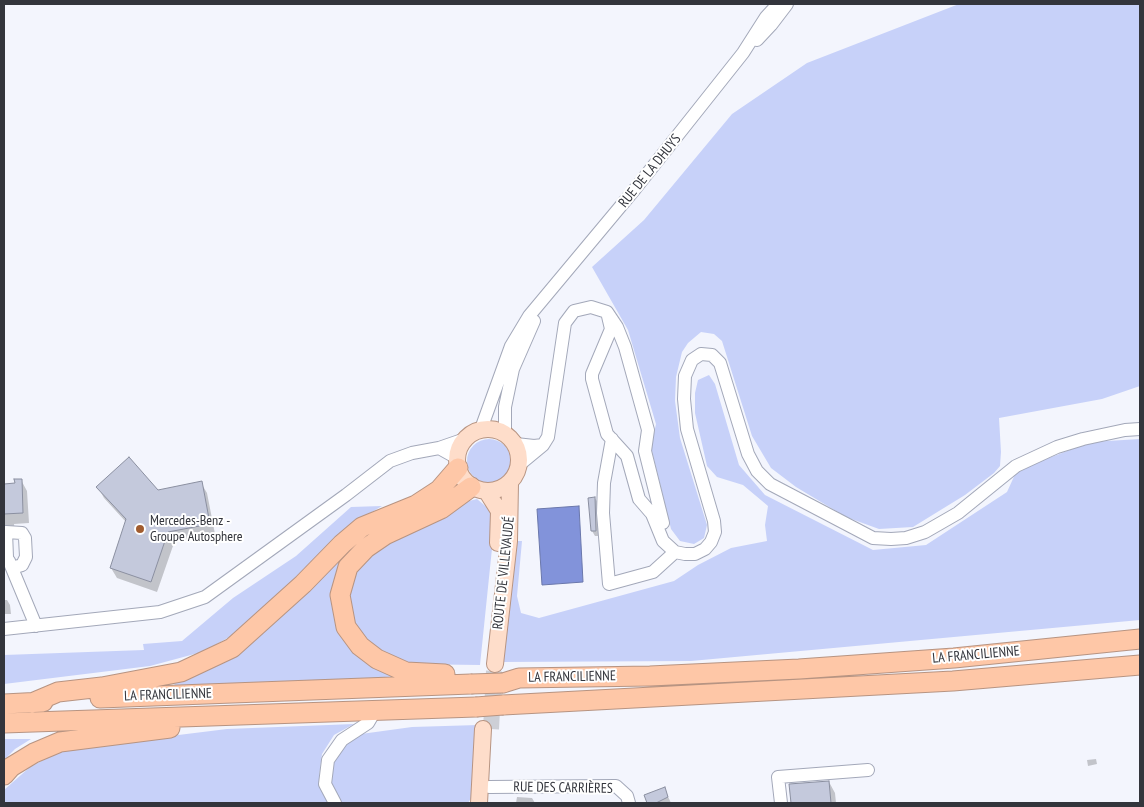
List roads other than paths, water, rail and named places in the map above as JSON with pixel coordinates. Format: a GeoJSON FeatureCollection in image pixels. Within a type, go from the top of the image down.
{"type":"FeatureCollection","features":[{"type":"Feature","properties":{"kind":"highway"},"geometry":{"type":"LineString","coordinates":[[32,703],[58,692],[102,687],[181,672],[232,648],[303,584],[342,544],[362,527],[416,505],[439,490],[457,463]]}},
{"type":"Feature","properties":{"kind":"highway"},"geometry":{"type":"LineString","coordinates":[[479,489],[385,535],[366,548],[348,567],[340,595],[346,628],[360,646],[377,659],[406,672],[457,675],[493,674]]}},
{"type":"Feature","properties":{"kind":"highway","name":"LA FRANCILIENNE"},"geometry":{"type":"LineString","coordinates":[[4,704],[493,674],[650,676],[799,669],[954,658],[1140,639]]}},
{"type":"Feature","properties":{"kind":"highway","name":"LA FRANCILIENNE"},"geometry":{"type":"LineString","coordinates":[[4,723],[476,707],[953,680],[1140,665]]}},
{"type":"Feature","properties":{"kind":"highway"},"geometry":{"type":"LineString","coordinates":[[4,775],[11,767],[34,753],[60,742],[209,723],[225,715]]}},
{"type":"Feature","properties":{"kind":"main road"},"geometry":{"type":"LineString","coordinates":[[489,428],[510,438],[519,454],[520,464],[517,474],[504,488],[479,489],[461,475],[457,463],[459,447],[472,433],[489,428]]}},
{"type":"Feature","properties":{"kind":"main road","name":"ROUTE DE VILLEVAUDÉ"},"geometry":{"type":"LineString","coordinates":[[493,674],[509,541],[510,483]]}},
{"type":"Feature","properties":{"kind":"main road","name":"ROUTE DE VILLEVAUDÉ"},"geometry":{"type":"LineString","coordinates":[[479,489],[498,512],[499,536],[489,624],[493,674]]}},
{"type":"Feature","properties":{"kind":"main road"},"geometry":{"type":"LineString","coordinates":[[479,803],[487,729],[488,795]]}},
{"type":"Feature","properties":{"kind":"street","name":"RUE DE LA DHUYS"},"geometry":{"type":"LineString","coordinates":[[481,429],[500,372],[511,346],[529,316],[635,190],[743,53],[766,17],[778,4]]}},
{"type":"Feature","properties":{"kind":"street","name":"RUE DE LA DHUYS"},"geometry":{"type":"LineString","coordinates":[[743,53],[772,25],[787,4]]}},
{"type":"Feature","properties":{"kind":"street","name":"RUE DE LA DHUYS"},"geometry":{"type":"LineString","coordinates":[[510,438],[504,407],[513,368],[532,324],[555,286]]}},
{"type":"Feature","properties":{"kind":"street"},"geometry":{"type":"LineString","coordinates":[[520,464],[544,445],[548,437],[566,323],[574,311],[591,307],[607,312],[617,327],[625,347],[648,430],[645,451],[652,514],[662,541],[672,550],[685,554],[695,554],[705,549],[711,542],[715,532],[714,521],[687,429],[684,399],[686,376],[692,360],[702,354],[712,355],[720,363],[748,454],[757,471],[770,484],[873,538],[906,538],[925,532],[958,513],[1016,466],[1057,447],[1092,437],[1140,429]]}},
{"type":"Feature","properties":{"kind":"street"},"geometry":{"type":"LineString","coordinates":[[607,312],[611,329],[592,374],[592,379],[607,434],[627,456],[639,499],[652,505]]}},
{"type":"Feature","properties":{"kind":"street"},"geometry":{"type":"LineString","coordinates":[[510,438],[534,446],[544,445]]}},
{"type":"Feature","properties":{"kind":"street"},"geometry":{"type":"LineString","coordinates":[[4,629],[160,612],[205,597],[346,496],[390,461],[465,439]]}},
{"type":"Feature","properties":{"kind":"street"},"geometry":{"type":"LineString","coordinates":[[612,439],[604,483],[603,513],[609,584],[653,572],[672,550]]}},
{"type":"Feature","properties":{"kind":"street"},"geometry":{"type":"LineString","coordinates":[[439,448],[457,463]]}},
{"type":"Feature","properties":{"kind":"street"},"geometry":{"type":"LineString","coordinates":[[8,561],[36,626]]}},
{"type":"Feature","properties":{"kind":"street"},"geometry":{"type":"LineString","coordinates":[[335,803],[325,784],[328,760],[342,740],[368,723],[375,711]]}},
{"type":"Feature","properties":{"kind":"street"},"geometry":{"type":"LineString","coordinates":[[781,803],[778,777],[868,770]]}},
{"type":"Feature","properties":{"kind":"street","name":"RUE DES CARRIÈRES"},"geometry":{"type":"LineString","coordinates":[[488,795],[616,786],[627,796],[629,803]]}},
{"type":"Feature","properties":{"kind":"water"},"geometry":{"type":"Polygon","coordinates":[[[579,506],[583,582],[542,585],[537,509],[579,506]]]}},
{"type":"Feature","properties":{"kind":"tunnel"},"geometry":{"type":"LineString","coordinates":[[491,729],[494,671]]}},
{"type":"Feature","properties":{"kind":"place","name":"Mercedes-Benz - Groupe Autosphere"},"geometry":{"type":"Point","coordinates":[140,529]}}]}
